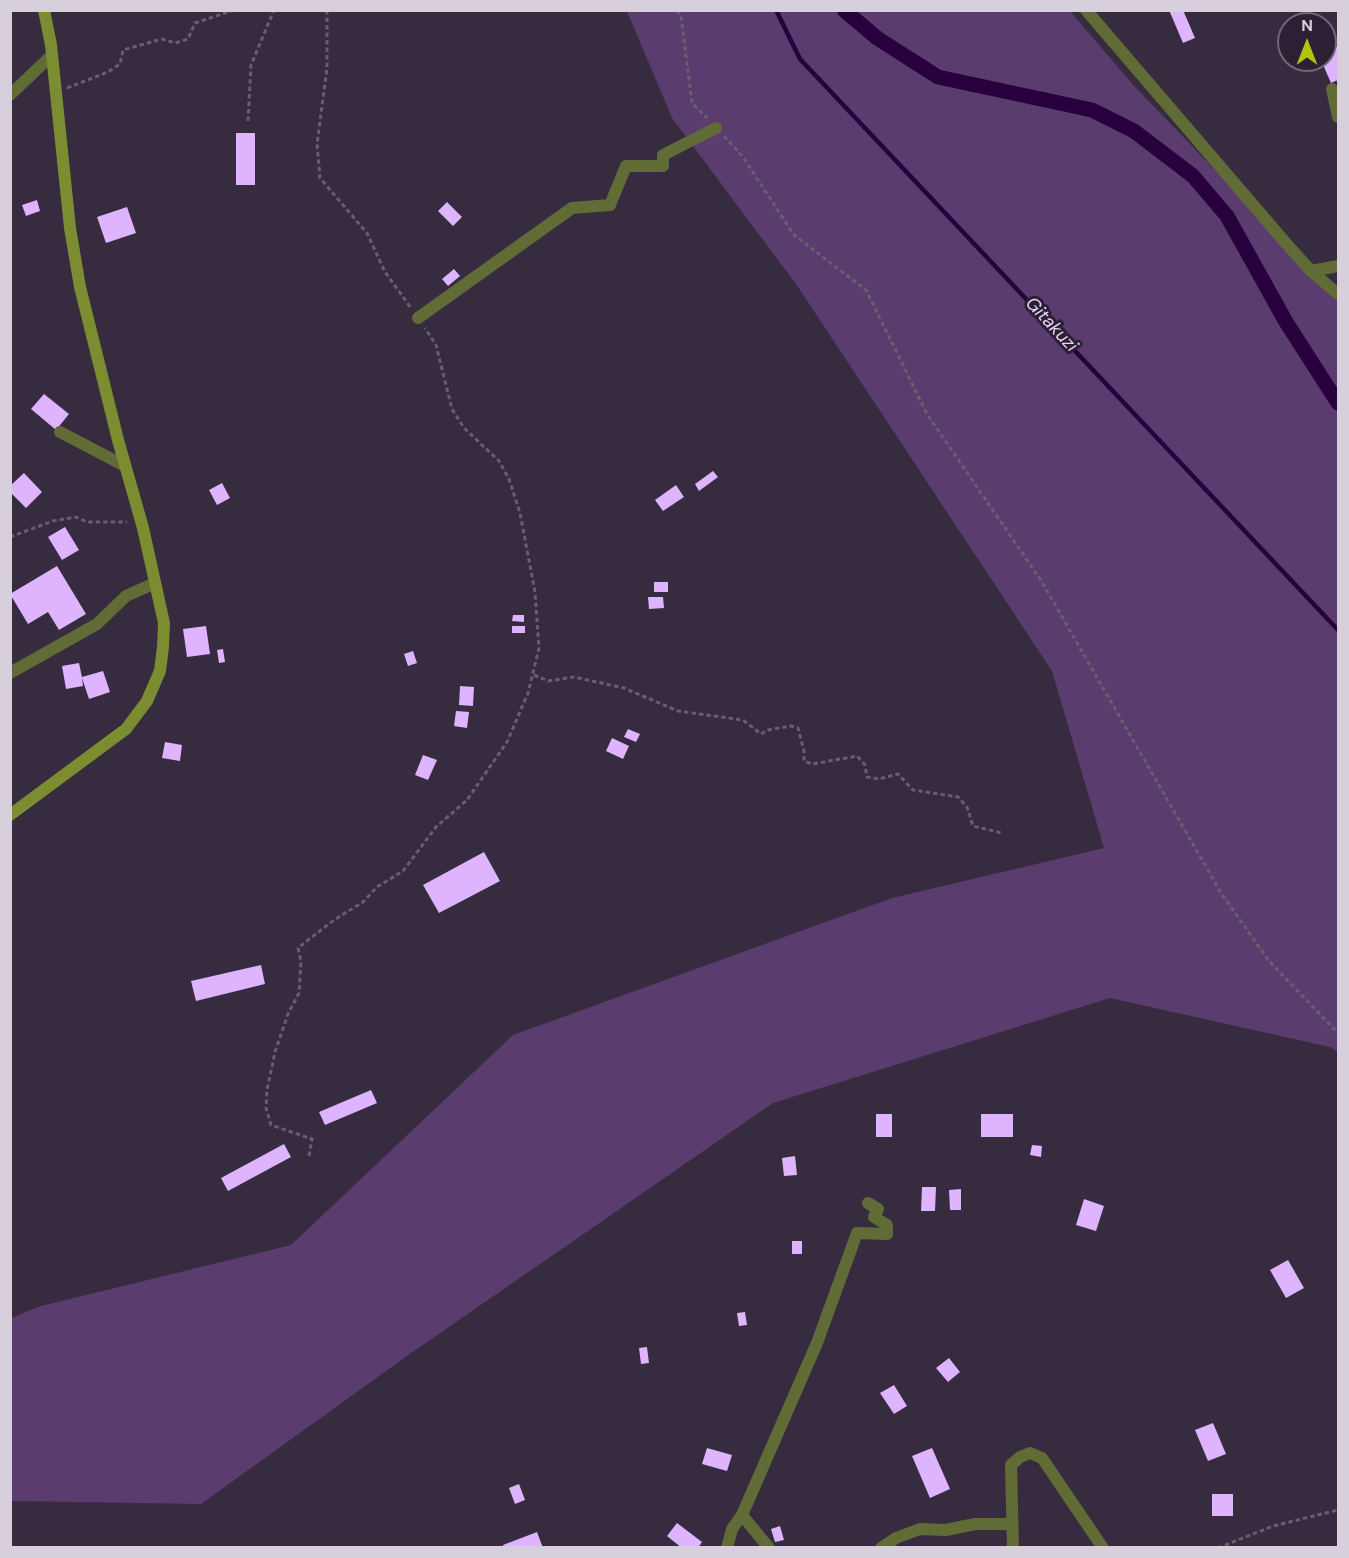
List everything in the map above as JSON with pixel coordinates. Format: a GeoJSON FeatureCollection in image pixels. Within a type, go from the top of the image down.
{"type":"FeatureCollection","features":[{"type":"Feature","properties":{"kind":"main road"},"geometry":{"type":"LineString","coordinates":[[10,815],[126,729],[147,701],[160,671],[164,647],[164,623],[141,518],[125,466],[80,287],[70,228],[52,55],[44,10]]}},
{"type":"Feature","properties":{"kind":"street"},"geometry":{"type":"LineString","coordinates":[[1086,10],[1160,99],[1208,150],[1311,271],[1338,294]]}},
{"type":"Feature","properties":{"kind":"street"},"geometry":{"type":"LineString","coordinates":[[10,95],[52,55]]}},
{"type":"Feature","properties":{"kind":"street"},"geometry":{"type":"LineString","coordinates":[[1332,89],[1338,117]]}},
{"type":"Feature","properties":{"kind":"street"},"geometry":{"type":"LineString","coordinates":[[418,318],[572,208],[610,205],[626,166],[663,166],[663,155],[716,128]]}},
{"type":"Feature","properties":{"kind":"street"},"geometry":{"type":"LineString","coordinates":[[1311,271],[1338,266]]}},
{"type":"Feature","properties":{"kind":"street"},"geometry":{"type":"LineString","coordinates":[[60,432],[125,466]]}},
{"type":"Feature","properties":{"kind":"street"},"geometry":{"type":"LineString","coordinates":[[10,673],[97,624],[126,596],[155,583]]}},
{"type":"Feature","properties":{"kind":"street"},"geometry":{"type":"LineString","coordinates":[[727,1548],[732,1529],[742,1515],[817,1343],[857,1233],[887,1234],[887,1225],[874,1217],[878,1209],[868,1203]]}},
{"type":"Feature","properties":{"kind":"street"},"geometry":{"type":"LineString","coordinates":[[1013,1548],[1011,1465],[1020,1457],[1030,1453],[1042,1458],[1103,1548]]}},
{"type":"Feature","properties":{"kind":"street"},"geometry":{"type":"LineString","coordinates":[[742,1515],[769,1548]]}},
{"type":"Feature","properties":{"kind":"street"},"geometry":{"type":"LineString","coordinates":[[881,1548],[896,1538],[920,1529],[946,1530],[975,1524],[1012,1524]]}},
{"type":"Feature","properties":{"kind":"path"},"geometry":{"type":"LineString","coordinates":[[57,98],[69,87],[108,72],[120,64],[123,50],[162,39],[175,43],[188,39],[195,23],[234,10]]}},
{"type":"Feature","properties":{"kind":"path"},"geometry":{"type":"LineString","coordinates":[[248,121],[251,65],[274,10]]}},
{"type":"Feature","properties":{"kind":"path"},"geometry":{"type":"LineString","coordinates":[[309,1156],[312,1139],[272,1125],[266,1108],[267,1090],[275,1052],[288,1014],[299,993],[301,961],[298,948],[334,920],[363,902],[378,887],[404,872],[436,827],[467,800],[507,742],[534,675],[539,648],[539,620],[520,513],[509,479],[499,461],[464,428],[452,409],[436,345],[385,272],[367,233],[320,178],[317,144],[327,68],[327,10]]}},
{"type":"Feature","properties":{"kind":"path"},"geometry":{"type":"LineString","coordinates":[[676,10],[681,17],[692,103],[743,157],[794,235],[866,290],[927,414],[1042,582],[1221,893],[1269,961],[1338,1033]]}},
{"type":"Feature","properties":{"kind":"path"},"geometry":{"type":"LineString","coordinates":[[10,537],[53,521],[76,517],[87,522],[107,523],[128,522],[141,518]]}},
{"type":"Feature","properties":{"kind":"path"},"geometry":{"type":"LineString","coordinates":[[534,675],[548,681],[574,677],[624,688],[678,711],[743,720],[760,734],[791,726],[798,728],[804,761],[812,764],[857,756],[865,765],[867,777],[879,779],[898,774],[913,790],[957,797],[967,807],[973,826],[1002,833]]}},
{"type":"Feature","properties":{"kind":"path"},"geometry":{"type":"LineString","coordinates":[[1218,1548],[1273,1526],[1338,1510]]}},
{"type":"Feature","properties":{"kind":"shaded area"},"geometry":{"type":"Polygon","coordinates":[[[627,11],[1070,11],[1135,87],[1249,205],[1308,276],[1338,301],[1338,1052],[1330,1047],[1110,998],[773,1103],[407,1356],[201,1504],[11,1501],[11,1318],[41,1306],[291,1245],[513,1035],[892,898],[1104,848],[1052,671],[796,284],[672,118],[627,11]]]}},
{"type":"Feature","properties":{"kind":"building"},"geometry":{"type":"Polygon","coordinates":[[[1169,10],[1183,10],[1195,38],[1183,43],[1169,10]]]}},
{"type":"Feature","properties":{"kind":"building"},"geometry":{"type":"Polygon","coordinates":[[[1337,46],[1338,80],[1331,83],[1326,72],[1337,72],[1337,46]]]}},
{"type":"Feature","properties":{"kind":"building"},"geometry":{"type":"Polygon","coordinates":[[[236,133],[255,133],[255,185],[236,185],[236,133]]]}},
{"type":"Feature","properties":{"kind":"building"},"geometry":{"type":"Polygon","coordinates":[[[37,200],[40,211],[26,216],[22,205],[37,200]]]}},
{"type":"Feature","properties":{"kind":"building"},"geometry":{"type":"Polygon","coordinates":[[[447,202],[462,217],[453,226],[438,211],[447,202]]]}},
{"type":"Feature","properties":{"kind":"building"},"geometry":{"type":"Polygon","coordinates":[[[127,207],[136,233],[106,243],[97,217],[127,207]]]}},
{"type":"Feature","properties":{"kind":"building"},"geometry":{"type":"Polygon","coordinates":[[[454,269],[460,276],[448,286],[442,279],[454,269]]]}},
{"type":"Feature","properties":{"kind":"building"},"geometry":{"type":"Polygon","coordinates":[[[44,394],[69,414],[56,430],[31,409],[44,394]]]}},
{"type":"Feature","properties":{"kind":"building"},"geometry":{"type":"Polygon","coordinates":[[[713,471],[718,477],[699,491],[695,484],[713,471]]]}},
{"type":"Feature","properties":{"kind":"building"},"geometry":{"type":"Polygon","coordinates":[[[24,473],[42,492],[26,508],[10,492],[10,486],[24,473]]]}},
{"type":"Feature","properties":{"kind":"building"},"geometry":{"type":"Polygon","coordinates":[[[222,483],[230,498],[217,505],[209,490],[222,483]]]}},
{"type":"Feature","properties":{"kind":"building"},"geometry":{"type":"Polygon","coordinates":[[[676,485],[684,497],[663,511],[655,500],[676,485]]]}},
{"type":"Feature","properties":{"kind":"building"},"geometry":{"type":"Polygon","coordinates":[[[65,527],[79,550],[62,560],[48,537],[65,527]]]}},
{"type":"Feature","properties":{"kind":"building"},"geometry":{"type":"Polygon","coordinates":[[[57,566],[86,614],[59,630],[48,612],[28,624],[10,594],[57,566]]]}},
{"type":"Feature","properties":{"kind":"building"},"geometry":{"type":"Polygon","coordinates":[[[654,582],[668,582],[668,592],[654,592],[654,582]]]}},
{"type":"Feature","properties":{"kind":"building"},"geometry":{"type":"Polygon","coordinates":[[[648,597],[663,597],[664,608],[649,609],[648,597]]]}},
{"type":"Feature","properties":{"kind":"building"},"geometry":{"type":"Polygon","coordinates":[[[513,615],[524,615],[524,622],[512,621],[513,615]]]}},
{"type":"Feature","properties":{"kind":"building"},"geometry":{"type":"Polygon","coordinates":[[[206,626],[210,654],[187,657],[183,629],[206,626]]]}},
{"type":"Feature","properties":{"kind":"building"},"geometry":{"type":"Polygon","coordinates":[[[512,626],[525,626],[525,633],[512,633],[512,626]]]}},
{"type":"Feature","properties":{"kind":"building"},"geometry":{"type":"Polygon","coordinates":[[[223,649],[225,662],[219,663],[217,650],[223,649]]]}},
{"type":"Feature","properties":{"kind":"building"},"geometry":{"type":"Polygon","coordinates":[[[413,651],[417,663],[408,666],[404,654],[413,651]]]}},
{"type":"Feature","properties":{"kind":"building"},"geometry":{"type":"Polygon","coordinates":[[[79,663],[82,677],[103,671],[110,692],[89,699],[82,678],[83,686],[66,689],[62,666],[79,663]]]}},
{"type":"Feature","properties":{"kind":"building"},"geometry":{"type":"Polygon","coordinates":[[[460,686],[474,687],[473,706],[459,705],[460,686]]]}},
{"type":"Feature","properties":{"kind":"building"},"geometry":{"type":"Polygon","coordinates":[[[456,711],[469,712],[467,728],[454,726],[456,711]]]}},
{"type":"Feature","properties":{"kind":"building"},"geometry":{"type":"Polygon","coordinates":[[[628,729],[640,734],[636,742],[624,737],[628,729]]]}},
{"type":"Feature","properties":{"kind":"building"},"geometry":{"type":"Polygon","coordinates":[[[612,738],[629,746],[623,759],[606,751],[612,738]]]}},
{"type":"Feature","properties":{"kind":"building"},"geometry":{"type":"Polygon","coordinates":[[[165,742],[182,745],[180,761],[162,758],[165,742]]]}},
{"type":"Feature","properties":{"kind":"building"},"geometry":{"type":"Polygon","coordinates":[[[423,755],[437,760],[428,780],[415,775],[423,755]]]}},
{"type":"Feature","properties":{"kind":"building"},"geometry":{"type":"Polygon","coordinates":[[[484,852],[500,881],[439,913],[423,885],[484,852]]]}},
{"type":"Feature","properties":{"kind":"building"},"geometry":{"type":"Polygon","coordinates":[[[261,965],[265,984],[196,1001],[191,981],[261,965]]]}},
{"type":"Feature","properties":{"kind":"building"},"geometry":{"type":"Polygon","coordinates":[[[371,1090],[377,1103],[325,1125],[319,1112],[371,1090]]]}},
{"type":"Feature","properties":{"kind":"building"},"geometry":{"type":"Polygon","coordinates":[[[876,1114],[892,1114],[892,1137],[876,1137],[876,1114]]]}},
{"type":"Feature","properties":{"kind":"building"},"geometry":{"type":"Polygon","coordinates":[[[981,1114],[1013,1114],[1013,1137],[981,1137],[981,1114]]]}},
{"type":"Feature","properties":{"kind":"building"},"geometry":{"type":"Polygon","coordinates":[[[284,1144],[291,1157],[228,1191],[221,1178],[284,1144]]]}},
{"type":"Feature","properties":{"kind":"building"},"geometry":{"type":"Polygon","coordinates":[[[1032,1145],[1042,1146],[1041,1157],[1030,1155],[1032,1145]]]}},
{"type":"Feature","properties":{"kind":"building"},"geometry":{"type":"Polygon","coordinates":[[[795,1156],[797,1175],[784,1176],[782,1158],[795,1156]]]}},
{"type":"Feature","properties":{"kind":"building"},"geometry":{"type":"Polygon","coordinates":[[[922,1187],[936,1187],[935,1211],[921,1211],[922,1187]]]}},
{"type":"Feature","properties":{"kind":"building"},"geometry":{"type":"Polygon","coordinates":[[[961,1189],[961,1210],[950,1210],[949,1190],[961,1189]]]}},
{"type":"Feature","properties":{"kind":"building"},"geometry":{"type":"Polygon","coordinates":[[[1084,1199],[1104,1206],[1096,1231],[1076,1225],[1084,1199]]]}},
{"type":"Feature","properties":{"kind":"building"},"geometry":{"type":"Polygon","coordinates":[[[792,1241],[802,1241],[802,1254],[792,1254],[792,1241]]]}},
{"type":"Feature","properties":{"kind":"building"},"geometry":{"type":"Polygon","coordinates":[[[1288,1260],[1304,1288],[1286,1298],[1270,1270],[1288,1260]]]}},
{"type":"Feature","properties":{"kind":"building"},"geometry":{"type":"Polygon","coordinates":[[[745,1312],[747,1325],[739,1326],[737,1313],[745,1312]]]}},
{"type":"Feature","properties":{"kind":"building"},"geometry":{"type":"Polygon","coordinates":[[[647,1347],[649,1363],[641,1364],[639,1348],[647,1347]]]}},
{"type":"Feature","properties":{"kind":"building"},"geometry":{"type":"Polygon","coordinates":[[[949,1358],[960,1372],[948,1382],[936,1368],[949,1358]]]}},
{"type":"Feature","properties":{"kind":"building"},"geometry":{"type":"Polygon","coordinates":[[[894,1385],[907,1406],[894,1414],[880,1393],[894,1385]]]}},
{"type":"Feature","properties":{"kind":"building"},"geometry":{"type":"Polygon","coordinates":[[[1213,1423],[1226,1454],[1208,1461],[1195,1430],[1213,1423]]]}},
{"type":"Feature","properties":{"kind":"building"},"geometry":{"type":"Polygon","coordinates":[[[707,1448],[732,1455],[727,1471],[702,1464],[707,1448]]]}},
{"type":"Feature","properties":{"kind":"building"},"geometry":{"type":"Polygon","coordinates":[[[932,1448],[950,1489],[930,1498],[912,1456],[932,1448]]]}},
{"type":"Feature","properties":{"kind":"building"},"geometry":{"type":"Polygon","coordinates":[[[519,1484],[525,1500],[515,1504],[509,1488],[519,1484]]]}},
{"type":"Feature","properties":{"kind":"building"},"geometry":{"type":"Polygon","coordinates":[[[1212,1494],[1233,1494],[1233,1516],[1212,1516],[1212,1494]]]}},
{"type":"Feature","properties":{"kind":"building"},"geometry":{"type":"Polygon","coordinates":[[[677,1523],[702,1542],[698,1548],[682,1548],[667,1536],[677,1523]]]}},
{"type":"Feature","properties":{"kind":"building"},"geometry":{"type":"Polygon","coordinates":[[[780,1526],[784,1540],[775,1542],[771,1529],[780,1526]]]}},
{"type":"Feature","properties":{"kind":"building"},"geometry":{"type":"Polygon","coordinates":[[[537,1532],[543,1548],[504,1548],[503,1545],[537,1532]]]}},
{"type":"Feature","properties":{"kind":"waterway","name":"Gitakuzi"},"geometry":{"type":"LineString","coordinates":[[776,10],[800,59],[1338,630]]}},
{"type":"Feature","properties":{"kind":"waterway"},"geometry":{"type":"LineString","coordinates":[[844,10],[877,38],[938,77],[1092,110],[1134,131],[1193,176],[1227,216],[1286,322],[1338,403]]}}]}
